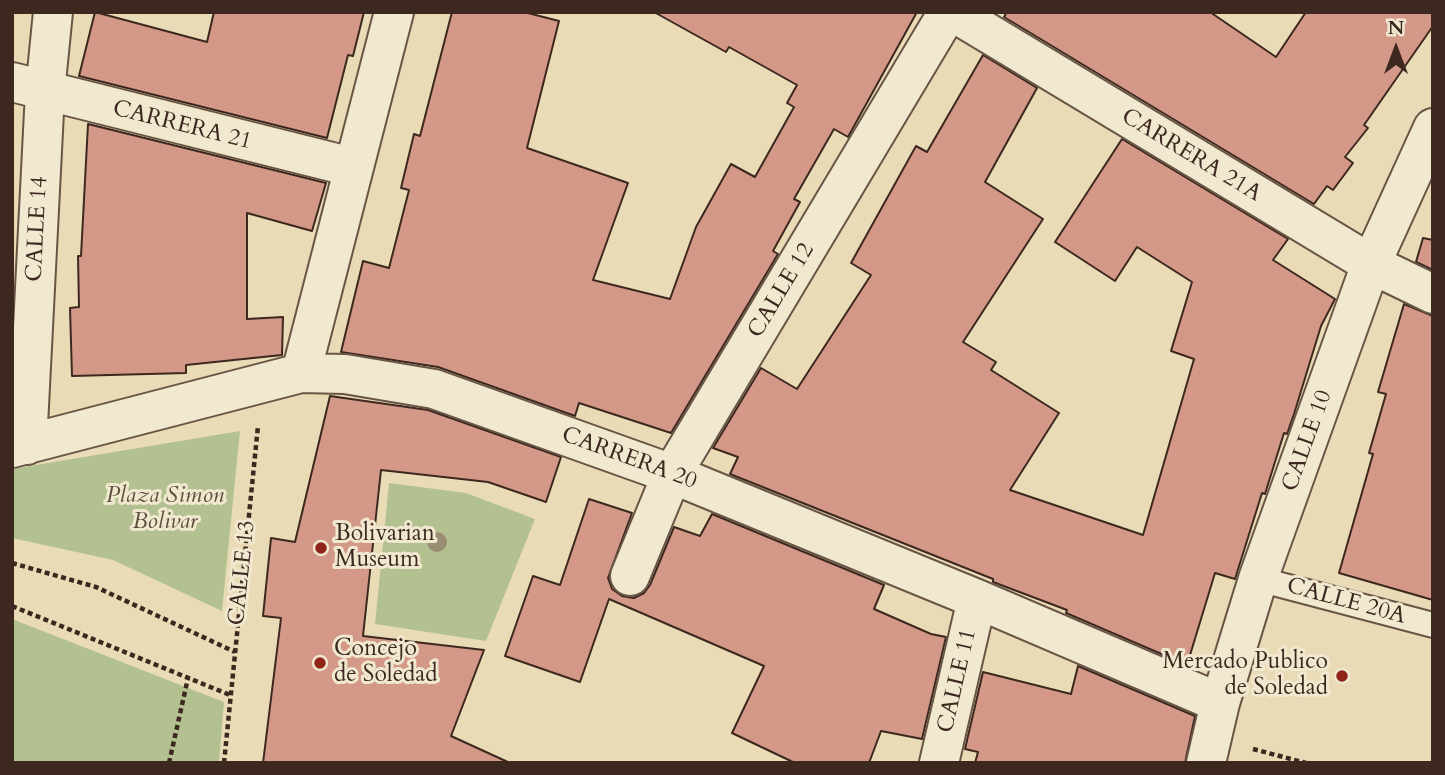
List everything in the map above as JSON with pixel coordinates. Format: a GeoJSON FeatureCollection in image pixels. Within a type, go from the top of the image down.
{"type":"FeatureCollection","features":[{"type":"Feature","properties":{"kind":"street","name":"CALLE 14"},"geometry":{"type":"LineString","coordinates":[[20,447],[28,87],[53,12]]}},
{"type":"Feature","properties":{"kind":"street"},"geometry":{"type":"LineString","coordinates":[[301,373],[394,12]]}},
{"type":"Feature","properties":{"kind":"street","name":"CARRERA 21A"},"geometry":{"type":"LineString","coordinates":[[950,12],[1371,264],[1433,294]]}},
{"type":"Feature","properties":{"kind":"street","name":"CALLE 12"},"geometry":{"type":"LineString","coordinates":[[630,576],[672,474],[950,12]]}},
{"type":"Feature","properties":{"kind":"street","name":"CARRERA 21"},"geometry":{"type":"LineString","coordinates":[[28,87],[352,167]]}},
{"type":"Feature","properties":{"kind":"street","name":"CALLE 10"},"geometry":{"type":"LineString","coordinates":[[1213,735],[1258,579],[1371,264],[1433,128]]}},
{"type":"Feature","properties":{"kind":"street","name":"CARRERA 20"},"geometry":{"type":"LineString","coordinates":[[20,447],[301,373],[345,373],[434,389],[672,474],[978,598],[1213,735]]}},
{"type":"Feature","properties":{"kind":"street","name":"CALLE 11"},"geometry":{"type":"LineString","coordinates":[[939,763],[978,598]]}},
{"type":"Feature","properties":{"kind":"lane","name":"CALLE 20A"},"geometry":{"type":"LineString","coordinates":[[1258,579],[1433,625]]}},
{"type":"Feature","properties":{"kind":"path","name":"CALLE 13"},"geometry":{"type":"LineString","coordinates":[[224,763],[263,383]]}},
{"type":"Feature","properties":{"kind":"path"},"geometry":{"type":"LineString","coordinates":[[12,563],[96,587],[235,652]]}},
{"type":"Feature","properties":{"kind":"path"},"geometry":{"type":"LineString","coordinates":[[12,606],[230,695]]}},
{"type":"Feature","properties":{"kind":"path"},"geometry":{"type":"LineString","coordinates":[[169,763],[188,678]]}},
{"type":"Feature","properties":{"kind":"path"},"geometry":{"type":"LineString","coordinates":[[1213,735],[1306,763]]}},
{"type":"Feature","properties":{"kind":"green space","name":"Plaza Simon Bolivar"},"geometry":{"type":"Polygon","coordinates":[[[240,431],[222,611],[113,560],[12,538],[12,469],[240,431]]]}},
{"type":"Feature","properties":{"kind":"green space"},"geometry":{"type":"Polygon","coordinates":[[[389,483],[466,493],[535,519],[486,641],[375,624],[389,483]]]}},
{"type":"Feature","properties":{"kind":"green space"},"geometry":{"type":"Polygon","coordinates":[[[12,619],[224,702],[219,763],[12,763],[12,619]]]}},
{"type":"Feature","properties":{"kind":"building"},"geometry":{"type":"Polygon","coordinates":[[[95,12],[207,42],[214,12],[364,12],[353,56],[348,55],[327,138],[79,76],[95,12]]]}},
{"type":"Feature","properties":{"kind":"building"},"geometry":{"type":"Polygon","coordinates":[[[452,12],[524,12],[559,21],[527,148],[628,183],[593,280],[670,299],[696,227],[731,164],[755,177],[794,107],[787,103],[797,85],[729,47],[726,52],[654,12],[917,12],[848,137],[834,129],[794,199],[800,202],[773,251],[778,254],[671,433],[579,403],[575,416],[438,367],[341,352],[363,261],[389,268],[409,190],[401,188],[414,134],[420,136],[452,12]]]}},
{"type":"Feature","properties":{"kind":"building"},"geometry":{"type":"Polygon","coordinates":[[[1007,12],[1210,12],[1276,57],[1306,12],[1433,12],[1433,26],[1364,125],[1368,128],[1345,157],[1353,163],[1333,190],[1327,186],[1314,204],[1004,17],[1007,12]]]}},
{"type":"Feature","properties":{"kind":"building"},"geometry":{"type":"Polygon","coordinates":[[[983,55],[1037,88],[985,182],[1043,219],[963,342],[996,362],[991,370],[1059,413],[1010,490],[1143,535],[1194,359],[1171,351],[1192,282],[1137,247],[1115,281],[1055,242],[1122,139],[1288,239],[1273,260],[1335,299],[1321,326],[1294,414],[1287,434],[1284,433],[1265,494],[1262,493],[1235,579],[1215,573],[1187,665],[1066,613],[1067,610],[993,582],[993,579],[730,474],[738,457],[713,448],[761,368],[797,389],[871,275],[851,263],[916,146],[927,152],[983,55]]]}},
{"type":"Feature","properties":{"kind":"building"},"geometry":{"type":"Polygon","coordinates":[[[88,124],[326,183],[312,231],[247,213],[247,319],[283,317],[282,355],[186,365],[186,373],[72,376],[70,308],[79,307],[78,256],[81,256],[88,124]]]}},
{"type":"Feature","properties":{"kind":"building"},"geometry":{"type":"Polygon","coordinates":[[[1423,238],[1433,240],[1433,270],[1416,262],[1423,238]]]}},
{"type":"Feature","properties":{"kind":"building"},"geometry":{"type":"Polygon","coordinates":[[[1404,304],[1433,316],[1433,600],[1339,573],[1373,454],[1369,453],[1386,394],[1378,392],[1404,304]]]}},
{"type":"Feature","properties":{"kind":"building"},"geometry":{"type":"Polygon","coordinates":[[[330,396],[428,410],[561,457],[546,502],[488,482],[381,470],[363,636],[484,650],[451,736],[510,763],[263,763],[281,618],[263,616],[271,538],[295,542],[330,396]]]}},
{"type":"Feature","properties":{"kind":"building"},"geometry":{"type":"Polygon","coordinates":[[[589,499],[632,513],[608,578],[612,589],[622,596],[634,598],[644,593],[650,585],[674,527],[700,536],[712,514],[884,585],[874,609],[931,634],[946,637],[922,739],[881,731],[869,763],[795,763],[732,733],[764,666],[609,599],[580,682],[505,656],[533,576],[560,585],[589,499]]]}},
{"type":"Feature","properties":{"kind":"building"},"geometry":{"type":"Polygon","coordinates":[[[1078,666],[1195,716],[1185,763],[975,763],[978,752],[965,749],[983,672],[1071,694],[1078,666]]]}},
{"type":"Feature","properties":{"kind":"place","name":"Bolivarian Museum"},"geometry":{"type":"Point","coordinates":[321,548]}},
{"type":"Feature","properties":{"kind":"place","name":"Concejo de Soledad"},"geometry":{"type":"Point","coordinates":[320,663]}},
{"type":"Feature","properties":{"kind":"place","name":"Mercado Publico de Soledad"},"geometry":{"type":"Point","coordinates":[1342,676]}}]}
